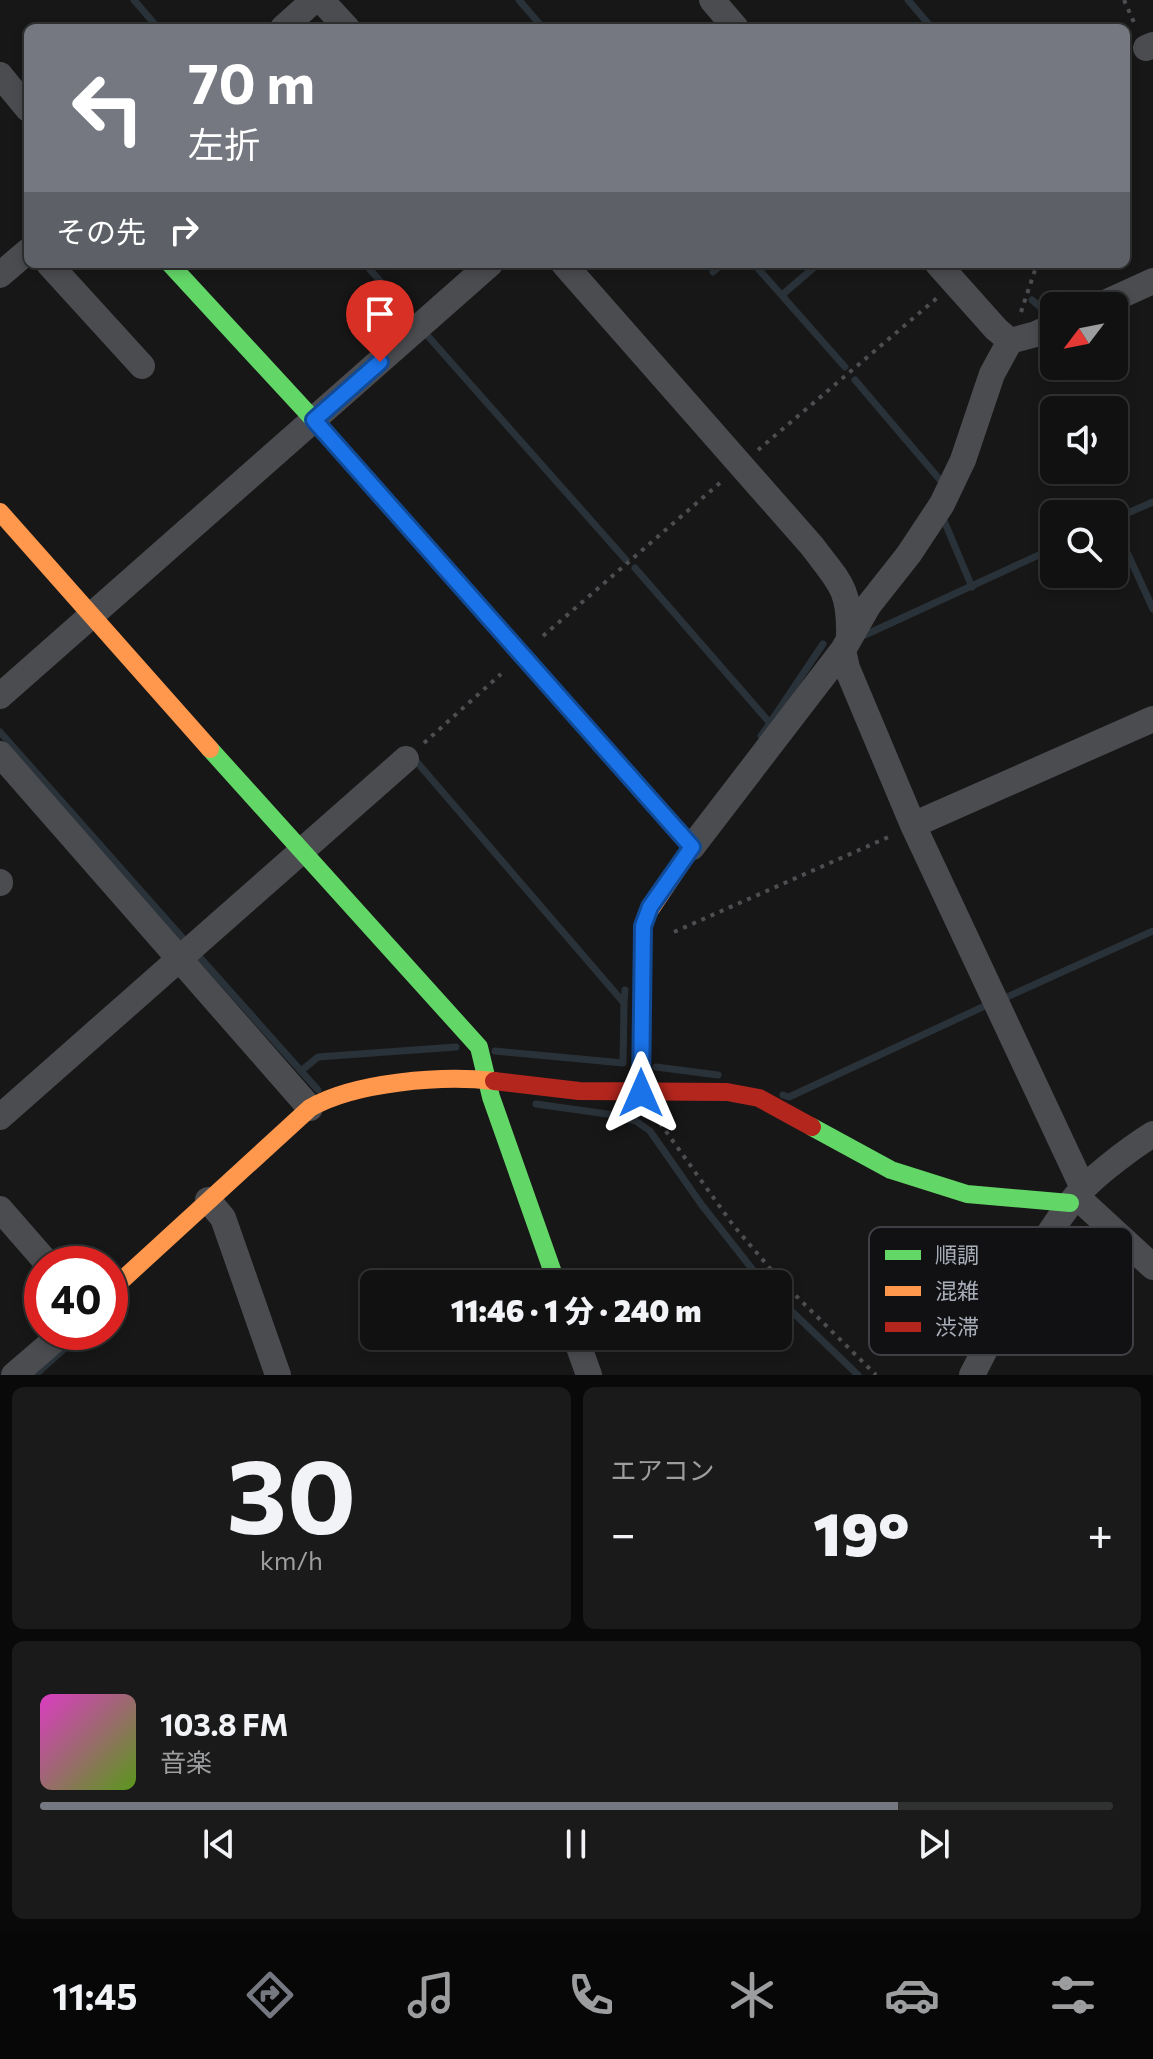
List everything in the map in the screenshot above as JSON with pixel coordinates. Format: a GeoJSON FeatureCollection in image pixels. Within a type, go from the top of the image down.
{"type":"FeatureCollection","features":[{"type":"Feature","properties":{"kind":"street"},"geometry":{"type":"LineString","coordinates":[[287,24],[314,0]]}},
{"type":"Feature","properties":{"kind":"street"},"geometry":{"type":"LineString","coordinates":[[321,0],[343,24]]}},
{"type":"Feature","properties":{"kind":"street"},"geometry":{"type":"LineString","coordinates":[[712,0],[733,24]]}},
{"type":"Feature","properties":{"kind":"street"},"geometry":{"type":"LineString","coordinates":[[0,75],[24,104]]}},
{"type":"Feature","properties":{"kind":"street"},"geometry":{"type":"LineString","coordinates":[[0,275],[24,254]]}},
{"type":"Feature","properties":{"kind":"street"},"geometry":{"type":"LineString","coordinates":[[53,268],[142,366]]}},
{"type":"Feature","properties":{"kind":"street"},"geometry":{"type":"LineString","coordinates":[[174,268],[314,420],[692,847]]}},
{"type":"Feature","properties":{"kind":"street"},"geometry":{"type":"LineString","coordinates":[[0,696],[485,268]]}},
{"type":"Feature","properties":{"kind":"street"},"geometry":{"type":"LineString","coordinates":[[568,268],[812,546],[842,586],[850,607],[846,642],[851,676],[913,825],[1076,1196],[1110,1227]]}},
{"type":"Feature","properties":{"kind":"street"},"geometry":{"type":"LineString","coordinates":[[946,274],[1010,341]]}},
{"type":"Feature","properties":{"kind":"street"},"geometry":{"type":"LineString","coordinates":[[1128,292],[1153,281]]}},
{"type":"Feature","properties":{"kind":"street"},"geometry":{"type":"LineString","coordinates":[[641,1093],[643,926],[650,907],[846,642],[868,606],[909,554],[942,504],[963,460],[992,374],[1010,341],[1040,331]]}},
{"type":"Feature","properties":{"kind":"street"},"geometry":{"type":"LineString","coordinates":[[0,512],[300,851],[479,1047],[487,1080],[552,1270]]}},
{"type":"Feature","properties":{"kind":"street"},"geometry":{"type":"LineString","coordinates":[[913,825],[1153,719]]}},
{"type":"Feature","properties":{"kind":"street"},"geometry":{"type":"LineString","coordinates":[[0,754],[310,1108]]}},
{"type":"Feature","properties":{"kind":"street"},"geometry":{"type":"LineString","coordinates":[[0,1117],[406,759]]}},
{"type":"Feature","properties":{"kind":"street"},"geometry":{"type":"LineString","coordinates":[[128,1274],[310,1108],[326,1099],[393,1082],[487,1080],[579,1091],[727,1092],[759,1098],[891,1170],[967,1194],[1076,1196]]}},
{"type":"Feature","properties":{"kind":"street"},"geometry":{"type":"LineString","coordinates":[[1056,1227],[1076,1196],[1153,1134]]}},
{"type":"Feature","properties":{"kind":"street"},"geometry":{"type":"LineString","coordinates":[[208,1200],[223,1218],[278,1375]]}},
{"type":"Feature","properties":{"kind":"street"},"geometry":{"type":"LineString","coordinates":[[0,1209],[32,1246]]}},
{"type":"Feature","properties":{"kind":"street"},"geometry":{"type":"LineString","coordinates":[[1133,1249],[1153,1267]]}},
{"type":"Feature","properties":{"kind":"street"},"geometry":{"type":"LineString","coordinates":[[14,1375],[43,1350]]}},
{"type":"Feature","properties":{"kind":"street"},"geometry":{"type":"LineString","coordinates":[[580,1350],[589,1375]]}},
{"type":"Feature","properties":{"kind":"street"},"geometry":{"type":"LineString","coordinates":[[972,1375],[982,1355]]}},
{"type":"Feature","properties":{"kind":"path"},"geometry":{"type":"LineString","coordinates":[[1010,341],[1036,268]]}},
{"type":"Feature","properties":{"kind":"path"},"geometry":{"type":"LineString","coordinates":[[406,759],[740,465],[946,274]]}},
{"type":"Feature","properties":{"kind":"path"},"geometry":{"type":"LineString","coordinates":[[642,947],[913,825]]}},
{"type":"Feature","properties":{"kind":"path"},"geometry":{"type":"LineString","coordinates":[[654,1116],[676,1142],[733,1225],[780,1280],[876,1375]]}},
{"type":"Feature","properties":{"kind":"waterway"},"geometry":{"type":"LineString","coordinates":[[134,0],[155,24]]}},
{"type":"Feature","properties":{"kind":"waterway"},"geometry":{"type":"LineString","coordinates":[[519,0],[540,24]]}},
{"type":"Feature","properties":{"kind":"waterway"},"geometry":{"type":"LineString","coordinates":[[908,0],[929,24]]}},
{"type":"Feature","properties":{"kind":"waterway"},"geometry":{"type":"LineString","coordinates":[[369,268],[414,319]]}},
{"type":"Feature","properties":{"kind":"waterway"},"geometry":{"type":"LineString","coordinates":[[713,272],[718,268]]}},
{"type":"Feature","properties":{"kind":"waterway"},"geometry":{"type":"LineString","coordinates":[[758,268],[845,367]]}},
{"type":"Feature","properties":{"kind":"waterway"},"geometry":{"type":"LineString","coordinates":[[782,295],[813,268]]}},
{"type":"Feature","properties":{"kind":"waterway"},"geometry":{"type":"LineString","coordinates":[[1032,300],[1040,307]]}},
{"type":"Feature","properties":{"kind":"waterway"},"geometry":{"type":"LineString","coordinates":[[426,334],[626,560]]}},
{"type":"Feature","properties":{"kind":"waterway"},"geometry":{"type":"LineString","coordinates":[[855,380],[941,481]]}},
{"type":"Feature","properties":{"kind":"waterway"},"geometry":{"type":"LineString","coordinates":[[1128,513],[1153,502]]}},
{"type":"Feature","properties":{"kind":"waterway"},"geometry":{"type":"LineString","coordinates":[[945,523],[972,587]]}},
{"type":"Feature","properties":{"kind":"waterway"},"geometry":{"type":"LineString","coordinates":[[865,635],[1040,554]]}},
{"type":"Feature","properties":{"kind":"waterway"},"geometry":{"type":"LineString","coordinates":[[1128,555],[1153,609]]}},
{"type":"Feature","properties":{"kind":"waterway"},"geometry":{"type":"LineString","coordinates":[[635,568],[770,723],[761,736]]}},
{"type":"Feature","properties":{"kind":"waterway"},"geometry":{"type":"LineString","coordinates":[[770,723],[823,644]]}},
{"type":"Feature","properties":{"kind":"waterway"},"geometry":{"type":"LineString","coordinates":[[0,732],[188,944]]}},
{"type":"Feature","properties":{"kind":"waterway"},"geometry":{"type":"LineString","coordinates":[[415,760],[624,1003],[625,990]]}},
{"type":"Feature","properties":{"kind":"waterway"},"geometry":{"type":"LineString","coordinates":[[1007,997],[1153,931]]}},
{"type":"Feature","properties":{"kind":"waterway"},"geometry":{"type":"LineString","coordinates":[[196,953],[318,1090]]}},
{"type":"Feature","properties":{"kind":"waterway"},"geometry":{"type":"LineString","coordinates":[[495,1051],[623,1063],[624,1003]]}},
{"type":"Feature","properties":{"kind":"waterway"},"geometry":{"type":"LineString","coordinates":[[783,1095],[789,1097],[987,1005]]}},
{"type":"Feature","properties":{"kind":"waterway"},"geometry":{"type":"LineString","coordinates":[[301,1071],[318,1057],[456,1047]]}},
{"type":"Feature","properties":{"kind":"waterway"},"geometry":{"type":"LineString","coordinates":[[656,1067],[718,1075]]}},
{"type":"Feature","properties":{"kind":"waterway"},"geometry":{"type":"LineString","coordinates":[[536,1104],[614,1115],[636,1121],[650,1131],[701,1204],[753,1270]]}},
{"type":"Feature","properties":{"kind":"waterway"},"geometry":{"type":"LineString","coordinates":[[792,1311],[858,1375]]}},
{"type":"Feature","properties":{"kind":"waterway"},"geometry":{"type":"LineString","coordinates":[[35,1375],[63,1350]]}},
{"type":"Feature","properties":{"kind":"traffic: fast"},"geometry":{"type":"LineString","coordinates":[[174,268],[314,420],[514,646]]}},
{"type":"Feature","properties":{"kind":"traffic: fast"},"geometry":{"type":"LineString","coordinates":[[210,749],[479,1047],[491,1097],[552,1270]]}},
{"type":"Feature","properties":{"kind":"traffic: fast"},"geometry":{"type":"LineString","coordinates":[[641,1093],[643,926],[648,913]]}},
{"type":"Feature","properties":{"kind":"traffic: fast"},"geometry":{"type":"LineString","coordinates":[[812,1127],[891,1170],[967,1194],[1070,1203]]}},
{"type":"Feature","properties":{"kind":"traffic: slow"},"geometry":{"type":"LineString","coordinates":[[0,512],[210,749]]}},
{"type":"Feature","properties":{"kind":"traffic: slow"},"geometry":{"type":"LineString","coordinates":[[514,646],[692,847],[648,913]]}},
{"type":"Feature","properties":{"kind":"traffic: slow"},"geometry":{"type":"LineString","coordinates":[[128,1275],[310,1108],[350,1092],[399,1082],[450,1079],[494,1081]]}},
{"type":"Feature","properties":{"kind":"traffic: jam"},"geometry":{"type":"LineString","coordinates":[[494,1081],[579,1091],[727,1092],[759,1098],[812,1127]]}},
{"type":"Feature","properties":{"kind":"route"},"geometry":{"type":"LineString","coordinates":[[380,362],[314,420],[692,847],[650,907],[643,926],[641,1093]]}}]}
